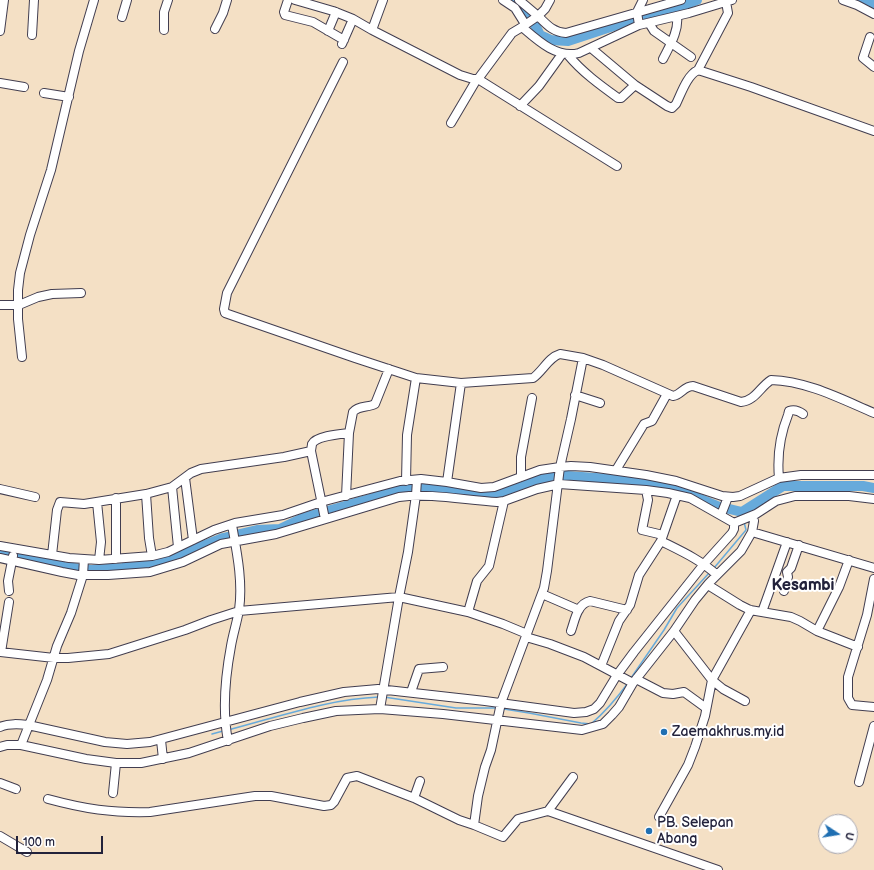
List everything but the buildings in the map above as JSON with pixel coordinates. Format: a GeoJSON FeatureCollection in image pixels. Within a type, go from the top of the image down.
{"type":"FeatureCollection","features":[{"type":"Feature","properties":{"kind":"street"},"geometry":{"type":"LineString","coordinates":[[0,31],[4,0]]}},
{"type":"Feature","properties":{"kind":"street"},"geometry":{"type":"LineString","coordinates":[[32,35],[34,0]]}},
{"type":"Feature","properties":{"kind":"street"},"geometry":{"type":"LineString","coordinates":[[22,357],[19,336],[18,290],[20,273],[30,235],[51,170],[79,51],[94,0]]}},
{"type":"Feature","properties":{"kind":"street"},"geometry":{"type":"LineString","coordinates":[[122,17],[127,0]]}},
{"type":"Feature","properties":{"kind":"street"},"geometry":{"type":"LineString","coordinates":[[164,30],[164,12],[168,0]]}},
{"type":"Feature","properties":{"kind":"street"},"geometry":{"type":"LineString","coordinates":[[215,29],[223,13],[227,0]]}},
{"type":"Feature","properties":{"kind":"street"},"geometry":{"type":"LineString","coordinates":[[288,0],[284,12],[285,14],[313,22],[343,42],[353,19]]}},
{"type":"Feature","properties":{"kind":"street"},"geometry":{"type":"LineString","coordinates":[[295,0],[336,12],[353,19],[460,74],[469,78],[478,79],[617,166]]}},
{"type":"Feature","properties":{"kind":"street"},"geometry":{"type":"LineString","coordinates":[[372,30],[383,0]]}},
{"type":"Feature","properties":{"kind":"street"},"geometry":{"type":"LineString","coordinates":[[503,0],[515,8],[525,24],[545,46],[565,54],[596,82],[618,98],[624,97],[635,84]]}},
{"type":"Feature","properties":{"kind":"street"},"geometry":{"type":"LineString","coordinates":[[519,0],[537,17],[552,29],[559,32],[566,33],[638,18],[649,23],[654,31],[691,57]]}},
{"type":"Feature","properties":{"kind":"street"},"geometry":{"type":"LineString","coordinates":[[451,123],[478,79],[512,33],[537,17],[545,9],[550,0]]}},
{"type":"Feature","properties":{"kind":"street"},"geometry":{"type":"LineString","coordinates":[[638,18],[643,0]]}},
{"type":"Feature","properties":{"kind":"street"},"geometry":{"type":"LineString","coordinates":[[520,106],[539,86],[565,54],[579,53],[591,48],[638,18],[680,0]]}},
{"type":"Feature","properties":{"kind":"street"},"geometry":{"type":"LineString","coordinates":[[843,0],[858,2],[874,14]]}},
{"type":"Feature","properties":{"kind":"street"},"geometry":{"type":"LineString","coordinates":[[591,48],[635,84],[672,108],[676,104],[689,77],[698,70],[728,13],[725,1],[649,23]]}},
{"type":"Feature","properties":{"kind":"street"},"geometry":{"type":"LineString","coordinates":[[328,31],[336,12]]}},
{"type":"Feature","properties":{"kind":"street"},"geometry":{"type":"LineString","coordinates":[[663,59],[671,44],[678,25],[677,16]]}},
{"type":"Feature","properties":{"kind":"street"},"geometry":{"type":"LineString","coordinates":[[870,37],[863,58],[874,67]]}},
{"type":"Feature","properties":{"kind":"street"},"geometry":{"type":"LineString","coordinates":[[343,62],[227,293],[224,308],[226,313],[416,378],[461,383],[533,378],[540,374],[557,355],[560,354],[583,358],[603,365],[667,394],[676,396],[689,386],[693,386],[744,402],[755,396],[766,382],[771,380],[780,380],[818,390],[874,413]]}},
{"type":"Feature","properties":{"kind":"street"},"geometry":{"type":"LineString","coordinates":[[698,70],[751,87],[874,131]]}},
{"type":"Feature","properties":{"kind":"street"},"geometry":{"type":"LineString","coordinates":[[0,83],[24,87]]}},
{"type":"Feature","properties":{"kind":"street"},"geometry":{"type":"LineString","coordinates":[[44,93],[69,97]]}},
{"type":"Feature","properties":{"kind":"street"},"geometry":{"type":"LineString","coordinates":[[0,305],[19,305],[38,297],[52,294],[81,293]]}},
{"type":"Feature","properties":{"kind":"street"},"geometry":{"type":"LineString","coordinates":[[474,824],[480,790],[498,719],[500,704],[542,594],[547,571],[559,468],[583,358]]}},
{"type":"Feature","properties":{"kind":"street"},"geometry":{"type":"LineString","coordinates":[[346,496],[349,433],[353,412],[360,407],[375,404],[388,369]]}},
{"type":"Feature","properties":{"kind":"street"},"geometry":{"type":"LineString","coordinates":[[406,480],[407,435],[416,378]]}},
{"type":"Feature","properties":{"kind":"street"},"geometry":{"type":"LineString","coordinates":[[446,482],[461,383]]}},
{"type":"Feature","properties":{"kind":"street"},"geometry":{"type":"LineString","coordinates":[[616,470],[642,426],[645,423],[652,421],[667,394]]}},
{"type":"Feature","properties":{"kind":"street"},"geometry":{"type":"LineString","coordinates":[[575,395],[600,403]]}},
{"type":"Feature","properties":{"kind":"street"},"geometry":{"type":"LineString","coordinates":[[521,477],[521,457],[532,398]]}},
{"type":"Feature","properties":{"kind":"street"},"geometry":{"type":"LineString","coordinates":[[779,478],[778,464],[780,444],[789,411],[797,411],[803,414]]}},
{"type":"Feature","properties":{"kind":"street"},"geometry":{"type":"LineString","coordinates":[[325,517],[311,451],[312,444],[316,440],[349,433]]}},
{"type":"Feature","properties":{"kind":"street"},"geometry":{"type":"LineString","coordinates":[[52,555],[59,502],[84,504],[146,494],[172,487],[192,473],[201,469],[284,457],[311,451]]}},
{"type":"Feature","properties":{"kind":"street"},"geometry":{"type":"LineString","coordinates":[[0,558],[13,554],[52,555],[84,561],[152,556],[168,552],[214,530],[283,515],[384,485],[406,480],[446,482],[481,488],[494,488],[540,470],[577,466],[616,470],[676,481],[727,499],[740,496],[779,478],[801,475],[874,475]]}},
{"type":"Feature","properties":{"kind":"street"},"geometry":{"type":"LineString","coordinates":[[185,478],[193,540]]}},
{"type":"Feature","properties":{"kind":"street"},"geometry":{"type":"LineString","coordinates":[[380,707],[408,552],[416,494],[416,481]]}},
{"type":"Feature","properties":{"kind":"street"},"geometry":{"type":"LineString","coordinates":[[0,546],[13,554],[62,572],[83,575],[108,575],[150,572],[183,562],[221,544],[235,540],[259,538],[276,534],[325,517],[399,497],[416,494],[496,502],[504,501],[558,482],[646,490],[677,495],[690,498],[735,522],[750,519],[776,501],[795,496],[849,496],[874,499]]}},
{"type":"Feature","properties":{"kind":"street"},"geometry":{"type":"LineString","coordinates":[[172,487],[178,547]]}},
{"type":"Feature","properties":{"kind":"street"},"geometry":{"type":"LineString","coordinates":[[0,489],[34,497]]}},
{"type":"Feature","properties":{"kind":"street"},"geometry":{"type":"LineString","coordinates":[[646,490],[648,500],[642,530],[662,538],[705,565],[716,574]]}},
{"type":"Feature","properties":{"kind":"street"},"geometry":{"type":"LineString","coordinates":[[146,494],[149,538],[152,556]]}},
{"type":"Feature","properties":{"kind":"street"},"geometry":{"type":"LineString","coordinates":[[601,666],[619,621],[633,598],[639,575],[662,538],[677,495]]}},
{"type":"Feature","properties":{"kind":"street"},"geometry":{"type":"LineString","coordinates":[[116,498],[116,559]]}},
{"type":"Feature","properties":{"kind":"street"},"geometry":{"type":"LineString","coordinates":[[722,514],[727,499]]}},
{"type":"Feature","properties":{"kind":"street"},"geometry":{"type":"LineString","coordinates":[[468,612],[477,581],[489,566],[504,501]]}},
{"type":"Feature","properties":{"kind":"street"},"geometry":{"type":"LineString","coordinates":[[97,502],[101,542],[99,560]]}},
{"type":"Feature","properties":{"kind":"street"},"geometry":{"type":"LineString","coordinates":[[0,747],[22,742],[86,759],[116,763],[141,763],[188,753],[227,739],[303,718],[336,711],[380,707],[498,719],[582,730],[594,728],[603,724],[619,707],[633,681],[674,631],[695,600],[716,574],[741,551],[752,532],[750,519]]}},
{"type":"Feature","properties":{"kind":"street"},"geometry":{"type":"LineString","coordinates":[[0,727],[16,724],[105,742],[127,744],[150,742],[300,702],[344,692],[383,691],[411,692],[574,713],[586,712],[594,709],[600,703],[618,675],[732,532],[735,522]]}},
{"type":"Feature","properties":{"kind":"street"},"geometry":{"type":"LineString","coordinates":[[227,739],[224,708],[227,667],[239,611],[240,578],[232,527]]}},
{"type":"Feature","properties":{"kind":"street"},"geometry":{"type":"LineString","coordinates":[[752,532],[874,568]]}},
{"type":"Feature","properties":{"kind":"street"},"geometry":{"type":"LineString","coordinates":[[762,612],[787,542]]}},
{"type":"Feature","properties":{"kind":"street"},"geometry":{"type":"LineString","coordinates":[[784,591],[788,576],[787,572],[791,568],[799,545]]}},
{"type":"Feature","properties":{"kind":"street"},"geometry":{"type":"LineString","coordinates":[[9,591],[8,581],[13,554]]}},
{"type":"Feature","properties":{"kind":"street"},"geometry":{"type":"LineString","coordinates":[[817,632],[839,587],[849,560]]}},
{"type":"Feature","properties":{"kind":"street"},"geometry":{"type":"LineString","coordinates":[[22,742],[72,613],[83,575],[84,561]]}},
{"type":"Feature","properties":{"kind":"street"},"geometry":{"type":"LineString","coordinates":[[874,579],[867,615],[848,677],[849,702],[852,705],[874,707]]}},
{"type":"Feature","properties":{"kind":"street"},"geometry":{"type":"LineString","coordinates":[[708,585],[740,605],[751,610],[791,617],[817,632],[858,647]]}},
{"type":"Feature","properties":{"kind":"street"},"geometry":{"type":"LineString","coordinates":[[542,594],[579,610]]}},
{"type":"Feature","properties":{"kind":"street"},"geometry":{"type":"LineString","coordinates":[[9,602],[4,612],[1,652],[54,658],[68,658],[109,654],[239,611],[399,597],[468,612],[503,624],[527,636],[584,657],[618,675],[662,693],[673,694],[684,692],[706,708]]}},
{"type":"Feature","properties":{"kind":"street"},"geometry":{"type":"LineString","coordinates":[[571,631],[583,603],[590,601],[626,610]]}},
{"type":"Feature","properties":{"kind":"street"},"geometry":{"type":"LineString","coordinates":[[659,817],[690,759],[701,731],[712,680],[751,610]]}},
{"type":"Feature","properties":{"kind":"street"},"geometry":{"type":"LineString","coordinates":[[674,631],[712,680],[723,689],[745,701]]}},
{"type":"Feature","properties":{"kind":"street"},"geometry":{"type":"LineString","coordinates":[[411,692],[419,669],[443,667]]}},
{"type":"Feature","properties":{"kind":"street"},"geometry":{"type":"LineString","coordinates":[[859,782],[874,726]]}},
{"type":"Feature","properties":{"kind":"street"},"geometry":{"type":"LineString","coordinates":[[161,740],[164,759]]}},
{"type":"Feature","properties":{"kind":"street"},"geometry":{"type":"LineString","coordinates":[[113,793],[116,763]]}},
{"type":"Feature","properties":{"kind":"street"},"geometry":{"type":"LineString","coordinates":[[48,798],[78,807],[107,812],[150,812],[255,796],[271,796],[331,806],[347,778],[357,776],[414,798],[459,820],[474,824],[503,838],[518,819],[548,811],[718,870]]}},
{"type":"Feature","properties":{"kind":"street"},"geometry":{"type":"LineString","coordinates":[[548,811],[573,777]]}},
{"type":"Feature","properties":{"kind":"street"},"geometry":{"type":"LineString","coordinates":[[414,798],[420,781]]}},
{"type":"Feature","properties":{"kind":"street"},"geometry":{"type":"LineString","coordinates":[[0,783],[16,789]]}},
{"type":"Feature","properties":{"kind":"street"},"geometry":{"type":"LineString","coordinates":[[0,836],[27,852]]}},
{"type":"Feature","properties":{"kind":"waterway"},"geometry":{"type":"LineString","coordinates":[[513,0],[535,25],[540,35],[551,40],[568,41],[647,15],[678,8],[697,0]]}},
{"type":"Feature","properties":{"kind":"waterway"},"geometry":{"type":"LineString","coordinates":[[863,0],[874,5]]}},
{"type":"Feature","properties":{"kind":"waterway"},"geometry":{"type":"LineString","coordinates":[[0,553],[64,567],[91,570],[123,568],[178,556],[223,538],[257,530],[280,529],[303,518],[373,498],[398,488],[428,488],[480,497],[497,494],[554,475],[651,482],[685,493],[717,506],[742,512],[783,486],[863,486],[874,488]]}},
{"type":"Feature","properties":{"kind":"waterway"},"geometry":{"type":"LineString","coordinates":[[714,568],[746,530],[744,522]]}},
{"type":"Feature","properties":{"kind":"waterway"},"geometry":{"type":"LineString","coordinates":[[631,678],[664,630],[677,608],[710,572]]}},
{"type":"Feature","properties":{"kind":"waterway"},"geometry":{"type":"LineString","coordinates":[[504,709],[591,724],[611,705],[628,683]]}},
{"type":"Feature","properties":{"kind":"waterway"},"geometry":{"type":"LineString","coordinates":[[228,730],[322,705],[360,698],[379,697]]}},
{"type":"Feature","properties":{"kind":"waterway"},"geometry":{"type":"LineString","coordinates":[[384,697],[456,708],[498,708]]}},
{"type":"Feature","properties":{"kind":"waterway"},"geometry":{"type":"LineString","coordinates":[[212,734],[223,731]]}},
{"type":"Feature","properties":{"kind":"place","name":"Zaemakhrus.my.id"},"geometry":{"type":"Point","coordinates":[664,732]}},
{"type":"Feature","properties":{"kind":"place","name":"PB. Selepan Abang"},"geometry":{"type":"Point","coordinates":[649,831]}},
{"type":"Feature","properties":{"kind":"district","name":"Kesambi"},"geometry":{"type":"Point","coordinates":[803,586]}}]}
